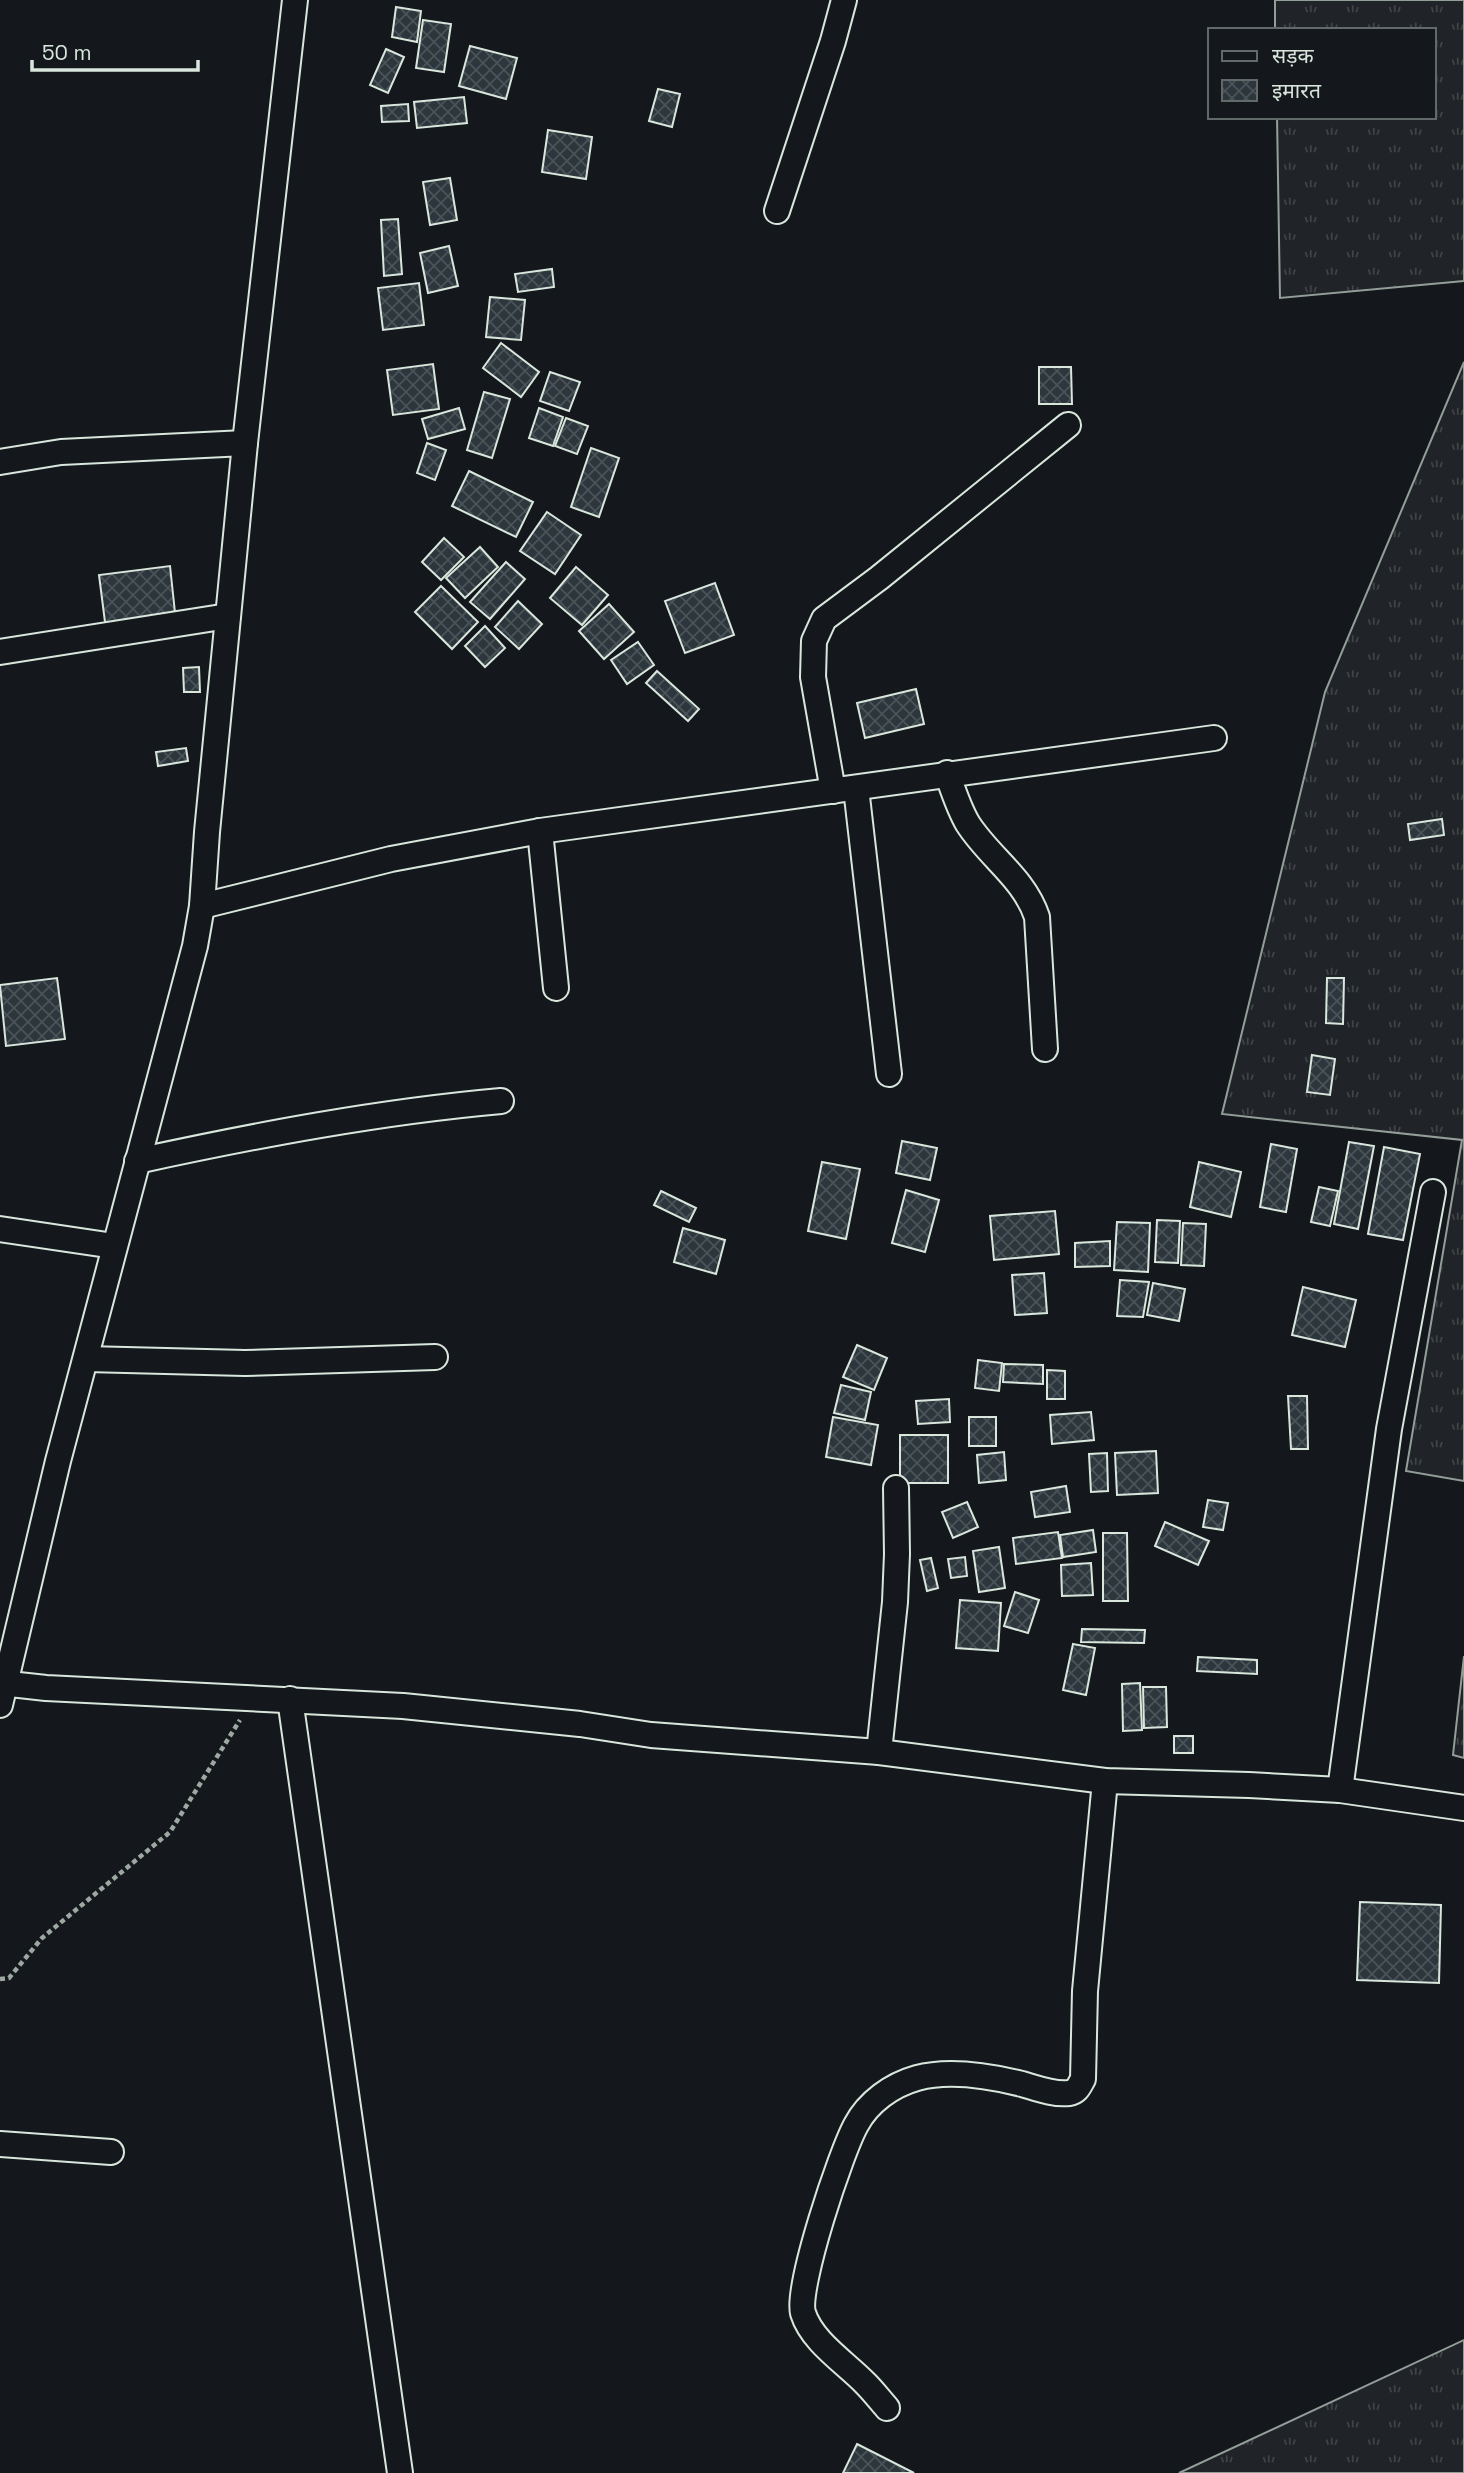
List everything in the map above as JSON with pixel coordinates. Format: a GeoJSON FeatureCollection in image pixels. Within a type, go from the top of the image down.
{"type":"FeatureCollection","features":[{"type":"Feature","properties":{"kind":"street"},"geometry":{"type":"LineString","coordinates":[[295,0],[245,443],[202,906],[195,946],[58,1461],[2,1691],[46,1688],[403,1706],[580,1724],[651,1735],[879,1752],[1105,1781],[1340,1790],[1464,1808]]}},
{"type":"Feature","properties":{"kind":"street"},"geometry":{"type":"LineString","coordinates":[[777,211],[844,0]]}},
{"type":"Feature","properties":{"kind":"street"},"geometry":{"type":"LineString","coordinates":[[889,1074],[845,790],[813,677],[814,640],[824,619],[879,578],[1068,425]]}},
{"type":"Feature","properties":{"kind":"street"},"geometry":{"type":"LineString","coordinates":[[0,462],[61,452],[245,443]]}},
{"type":"Feature","properties":{"kind":"street"},"geometry":{"type":"LineString","coordinates":[[0,652],[228,616]]}},
{"type":"Feature","properties":{"kind":"street"},"geometry":{"type":"LineString","coordinates":[[202,906],[391,859],[540,831],[1214,738]]}},
{"type":"Feature","properties":{"kind":"street"},"geometry":{"type":"LineString","coordinates":[[947,773],[968,824],[1019,881],[1037,917],[1045,1049]]}},
{"type":"Feature","properties":{"kind":"street"},"geometry":{"type":"LineString","coordinates":[[540,831],[556,988]]}},
{"type":"Feature","properties":{"kind":"street"},"geometry":{"type":"LineString","coordinates":[[137,1161],[352,1120],[501,1101]]}},
{"type":"Feature","properties":{"kind":"street"},"geometry":{"type":"LineString","coordinates":[[1340,1790],[1389,1429],[1433,1192]]}},
{"type":"Feature","properties":{"kind":"street"},"geometry":{"type":"LineString","coordinates":[[0,1229],[114,1245]]}},
{"type":"Feature","properties":{"kind":"street"},"geometry":{"type":"LineString","coordinates":[[86,1359],[245,1363],[435,1357]]}},
{"type":"Feature","properties":{"kind":"street"},"geometry":{"type":"LineString","coordinates":[[879,1752],[895,1602],[896,1488]]}},
{"type":"Feature","properties":{"kind":"street"},"geometry":{"type":"LineString","coordinates":[[290,1699],[400,2473]]}},
{"type":"Feature","properties":{"kind":"street"},"geometry":{"type":"LineString","coordinates":[[887,2408],[819,2339],[802,2311],[810,2258],[831,2192],[856,2124],[874,2102],[896,2085],[919,2077],[944,2074],[1009,2081],[1057,2093],[1070,2093],[1078,2089],[1083,2079],[1085,1991],[1105,1781]]}},
{"type":"Feature","properties":{"kind":"street"},"geometry":{"type":"LineString","coordinates":[[0,2144],[111,2152]]}},
{"type":"Feature","properties":{"kind":"path"},"geometry":{"type":"LineString","coordinates":[[0,1979],[9,1978],[42,1938],[170,1832],[253,1699]]}},
{"type":"Feature","properties":{"kind":"green space"},"geometry":{"type":"Polygon","coordinates":[[[1275,0],[1464,0],[1464,281],[1280,298],[1277,119],[1436,119],[1436,28],[1275,28],[1275,0]]]}},
{"type":"Feature","properties":{"kind":"green space"},"geometry":{"type":"Polygon","coordinates":[[[1464,362],[1464,1481],[1406,1471],[1462,1140],[1222,1114],[1325,692],[1464,362]]]}},
{"type":"Feature","properties":{"kind":"green space"},"geometry":{"type":"Polygon","coordinates":[[[1464,1656],[1464,1758],[1453,1755],[1464,1656]]]}},
{"type":"Feature","properties":{"kind":"green space"},"geometry":{"type":"Polygon","coordinates":[[[1464,2340],[1464,2473],[1179,2473],[1464,2340]]]}},
{"type":"Feature","properties":{"kind":"building"},"geometry":{"type":"Polygon","coordinates":[[[396,7],[421,11],[417,42],[392,37],[396,7]]]}},
{"type":"Feature","properties":{"kind":"building"},"geometry":{"type":"Polygon","coordinates":[[[423,20],[451,24],[444,72],[416,68],[423,20]]]}},
{"type":"Feature","properties":{"kind":"building"},"geometry":{"type":"Polygon","coordinates":[[[470,46],[517,58],[506,99],[459,86],[470,46]]]}},
{"type":"Feature","properties":{"kind":"building"},"geometry":{"type":"Polygon","coordinates":[[[386,49],[404,57],[388,93],[370,85],[386,49]]]}},
{"type":"Feature","properties":{"kind":"building"},"geometry":{"type":"Polygon","coordinates":[[[658,89],[680,94],[672,127],[649,121],[658,89]]]}},
{"type":"Feature","properties":{"kind":"building"},"geometry":{"type":"Polygon","coordinates":[[[464,97],[467,123],[417,128],[414,102],[464,97]]]}},
{"type":"Feature","properties":{"kind":"building"},"geometry":{"type":"Polygon","coordinates":[[[408,104],[409,121],[382,122],[381,106],[408,104]]]}},
{"type":"Feature","properties":{"kind":"building"},"geometry":{"type":"Polygon","coordinates":[[[548,130],[592,137],[586,179],[542,172],[548,130]]]}},
{"type":"Feature","properties":{"kind":"building"},"geometry":{"type":"Polygon","coordinates":[[[450,178],[457,220],[430,225],[423,182],[450,178]]]}},
{"type":"Feature","properties":{"kind":"building"},"geometry":{"type":"Polygon","coordinates":[[[398,219],[402,274],[384,276],[381,220],[398,219]]]}},
{"type":"Feature","properties":{"kind":"building"},"geometry":{"type":"Polygon","coordinates":[[[449,246],[458,286],[428,293],[420,253],[449,246]]]}},
{"type":"Feature","properties":{"kind":"building"},"geometry":{"type":"Polygon","coordinates":[[[552,269],[554,287],[518,292],[515,274],[552,269]]]}},
{"type":"Feature","properties":{"kind":"building"},"geometry":{"type":"Polygon","coordinates":[[[419,283],[424,325],[383,330],[378,288],[419,283]]]}},
{"type":"Feature","properties":{"kind":"building"},"geometry":{"type":"Polygon","coordinates":[[[490,297],[525,300],[521,340],[486,337],[490,297]]]}},
{"type":"Feature","properties":{"kind":"building"},"geometry":{"type":"Polygon","coordinates":[[[501,343],[539,372],[521,397],[483,368],[501,343]]]}},
{"type":"Feature","properties":{"kind":"building"},"geometry":{"type":"Polygon","coordinates":[[[433,364],[439,409],[393,415],[387,370],[433,364]]]}},
{"type":"Feature","properties":{"kind":"building"},"geometry":{"type":"Polygon","coordinates":[[[1039,367],[1071,367],[1072,404],[1039,404],[1039,367]]]}},
{"type":"Feature","properties":{"kind":"building"},"geometry":{"type":"Polygon","coordinates":[[[550,372],[580,382],[569,411],[540,401],[550,372]]]}},
{"type":"Feature","properties":{"kind":"building"},"geometry":{"type":"Polygon","coordinates":[[[484,392],[510,399],[492,458],[467,450],[484,392]]]}},
{"type":"Feature","properties":{"kind":"building"},"geometry":{"type":"Polygon","coordinates":[[[459,408],[465,429],[428,439],[422,419],[459,408]]]}},
{"type":"Feature","properties":{"kind":"building"},"geometry":{"type":"Polygon","coordinates":[[[539,408],[563,417],[553,446],[529,438],[539,408]]]}},
{"type":"Feature","properties":{"kind":"building"},"geometry":{"type":"Polygon","coordinates":[[[566,418],[588,426],[577,454],[555,446],[566,418]]]}},
{"type":"Feature","properties":{"kind":"building"},"geometry":{"type":"Polygon","coordinates":[[[427,443],[446,450],[435,480],[417,473],[427,443]]]}},
{"type":"Feature","properties":{"kind":"building"},"geometry":{"type":"Polygon","coordinates":[[[591,448],[619,458],[599,517],[571,507],[591,448]]]}},
{"type":"Feature","properties":{"kind":"building"},"geometry":{"type":"Polygon","coordinates":[[[469,471],[533,502],[516,537],[452,506],[469,471]]]}},
{"type":"Feature","properties":{"kind":"building"},"geometry":{"type":"Polygon","coordinates":[[[547,512],[581,535],[555,574],[520,551],[547,512]]]}},
{"type":"Feature","properties":{"kind":"building"},"geometry":{"type":"Polygon","coordinates":[[[444,538],[464,557],[441,580],[422,562],[444,538]]]}},
{"type":"Feature","properties":{"kind":"building"},"geometry":{"type":"Polygon","coordinates":[[[480,547],[498,567],[465,598],[446,578],[480,547]]]}},
{"type":"Feature","properties":{"kind":"building"},"geometry":{"type":"Polygon","coordinates":[[[506,562],[525,579],[490,619],[470,602],[506,562]]]}},
{"type":"Feature","properties":{"kind":"building"},"geometry":{"type":"Polygon","coordinates":[[[170,566],[176,622],[106,630],[99,575],[170,566]]]}},
{"type":"Feature","properties":{"kind":"building"},"geometry":{"type":"Polygon","coordinates":[[[576,567],[608,595],[582,625],[550,598],[576,567]]]}},
{"type":"Feature","properties":{"kind":"building"},"geometry":{"type":"Polygon","coordinates":[[[715,583],[734,635],[685,653],[665,601],[715,583]]]}},
{"type":"Feature","properties":{"kind":"building"},"geometry":{"type":"Polygon","coordinates":[[[441,586],[478,622],[452,649],[415,612],[441,586]]]}},
{"type":"Feature","properties":{"kind":"building"},"geometry":{"type":"Polygon","coordinates":[[[518,601],[542,624],[519,649],[495,627],[518,601]]]}},
{"type":"Feature","properties":{"kind":"building"},"geometry":{"type":"Polygon","coordinates":[[[609,604],[634,632],[604,659],[579,631],[609,604]]]}},
{"type":"Feature","properties":{"kind":"building"},"geometry":{"type":"Polygon","coordinates":[[[485,626],[505,648],[485,667],[465,646],[485,626]]]}},
{"type":"Feature","properties":{"kind":"building"},"geometry":{"type":"Polygon","coordinates":[[[638,642],[654,665],[627,684],[611,660],[638,642]]]}},
{"type":"Feature","properties":{"kind":"building"},"geometry":{"type":"Polygon","coordinates":[[[199,667],[200,692],[184,692],[183,668],[199,667]]]}},
{"type":"Feature","properties":{"kind":"building"},"geometry":{"type":"Polygon","coordinates":[[[657,671],[699,709],[688,721],[646,683],[657,671]]]}},
{"type":"Feature","properties":{"kind":"building"},"geometry":{"type":"Polygon","coordinates":[[[916,689],[924,724],[865,738],[857,703],[916,689]]]}},
{"type":"Feature","properties":{"kind":"building"},"geometry":{"type":"Polygon","coordinates":[[[186,748],[188,761],[158,766],[156,752],[186,748]]]}},
{"type":"Feature","properties":{"kind":"building"},"geometry":{"type":"Polygon","coordinates":[[[1442,819],[1444,835],[1410,840],[1408,824],[1442,819]]]}},
{"type":"Feature","properties":{"kind":"building"},"geometry":{"type":"Polygon","coordinates":[[[57,978],[65,1039],[6,1046],[0,985],[57,978]]]}},
{"type":"Feature","properties":{"kind":"building"},"geometry":{"type":"Polygon","coordinates":[[[1327,978],[1344,978],[1343,1024],[1326,1023],[1327,978]]]}},
{"type":"Feature","properties":{"kind":"building"},"geometry":{"type":"Polygon","coordinates":[[[1312,1055],[1335,1059],[1330,1095],[1307,1092],[1312,1055]]]}},
{"type":"Feature","properties":{"kind":"building"},"geometry":{"type":"Polygon","coordinates":[[[902,1141],[937,1148],[930,1180],[896,1173],[902,1141]]]}},
{"type":"Feature","properties":{"kind":"building"},"geometry":{"type":"Polygon","coordinates":[[[1349,1142],[1374,1146],[1358,1229],[1334,1224],[1349,1142]]]}},
{"type":"Feature","properties":{"kind":"building"},"geometry":{"type":"Polygon","coordinates":[[[1271,1144],[1297,1149],[1286,1212],[1260,1207],[1271,1144]]]}},
{"type":"Feature","properties":{"kind":"building"},"geometry":{"type":"Polygon","coordinates":[[[1384,1147],[1420,1154],[1403,1240],[1368,1234],[1384,1147]]]}},
{"type":"Feature","properties":{"kind":"building"},"geometry":{"type":"Polygon","coordinates":[[[822,1162],[860,1169],[846,1239],[808,1231],[822,1162]]]}},
{"type":"Feature","properties":{"kind":"building"},"geometry":{"type":"Polygon","coordinates":[[[1199,1162],[1241,1172],[1231,1217],[1190,1207],[1199,1162]]]}},
{"type":"Feature","properties":{"kind":"building"},"geometry":{"type":"Polygon","coordinates":[[[1319,1187],[1338,1191],[1330,1226],[1311,1222],[1319,1187]]]}},
{"type":"Feature","properties":{"kind":"building"},"geometry":{"type":"Polygon","coordinates":[[[906,1190],[939,1200],[925,1252],[892,1243],[906,1190]]]}},
{"type":"Feature","properties":{"kind":"building"},"geometry":{"type":"Polygon","coordinates":[[[661,1191],[696,1208],[689,1222],[654,1205],[661,1191]]]}},
{"type":"Feature","properties":{"kind":"building"},"geometry":{"type":"Polygon","coordinates":[[[1055,1211],[1059,1254],[994,1260],[990,1216],[1055,1211]]]}},
{"type":"Feature","properties":{"kind":"building"},"geometry":{"type":"Polygon","coordinates":[[[1157,1220],[1180,1221],[1178,1263],[1155,1262],[1157,1220]]]}},
{"type":"Feature","properties":{"kind":"building"},"geometry":{"type":"Polygon","coordinates":[[[1117,1222],[1150,1223],[1148,1272],[1114,1270],[1117,1222]]]}},
{"type":"Feature","properties":{"kind":"building"},"geometry":{"type":"Polygon","coordinates":[[[1183,1223],[1206,1224],[1204,1266],[1181,1265],[1183,1223]]]}},
{"type":"Feature","properties":{"kind":"building"},"geometry":{"type":"Polygon","coordinates":[[[683,1228],[725,1240],[716,1274],[674,1262],[683,1228]]]}},
{"type":"Feature","properties":{"kind":"building"},"geometry":{"type":"Polygon","coordinates":[[[1110,1241],[1110,1266],[1075,1267],[1075,1243],[1110,1241]]]}},
{"type":"Feature","properties":{"kind":"building"},"geometry":{"type":"Polygon","coordinates":[[[1044,1273],[1047,1313],[1015,1315],[1012,1275],[1044,1273]]]}},
{"type":"Feature","properties":{"kind":"building"},"geometry":{"type":"Polygon","coordinates":[[[1120,1280],[1149,1282],[1143,1317],[1117,1316],[1120,1280]]]}},
{"type":"Feature","properties":{"kind":"building"},"geometry":{"type":"Polygon","coordinates":[[[1153,1283],[1185,1289],[1179,1321],[1147,1315],[1153,1283]]]}},
{"type":"Feature","properties":{"kind":"building"},"geometry":{"type":"Polygon","coordinates":[[[1303,1287],[1356,1300],[1345,1347],[1292,1335],[1303,1287]]]}},
{"type":"Feature","properties":{"kind":"building"},"geometry":{"type":"Polygon","coordinates":[[[857,1345],[887,1358],[874,1390],[843,1377],[857,1345]]]}},
{"type":"Feature","properties":{"kind":"building"},"geometry":{"type":"Polygon","coordinates":[[[978,1360],[1002,1363],[999,1391],[975,1388],[978,1360]]]}},
{"type":"Feature","properties":{"kind":"building"},"geometry":{"type":"Polygon","coordinates":[[[1004,1364],[1043,1365],[1043,1384],[1003,1382],[1004,1364]]]}},
{"type":"Feature","properties":{"kind":"building"},"geometry":{"type":"Polygon","coordinates":[[[1047,1370],[1065,1371],[1065,1399],[1047,1399],[1047,1370]]]}},
{"type":"Feature","properties":{"kind":"building"},"geometry":{"type":"Polygon","coordinates":[[[841,1385],[871,1392],[865,1420],[834,1413],[841,1385]]]}},
{"type":"Feature","properties":{"kind":"building"},"geometry":{"type":"Polygon","coordinates":[[[1288,1396],[1307,1396],[1308,1449],[1291,1449],[1288,1396]]]}},
{"type":"Feature","properties":{"kind":"building"},"geometry":{"type":"Polygon","coordinates":[[[949,1399],[950,1422],[918,1424],[916,1401],[949,1399]]]}},
{"type":"Feature","properties":{"kind":"building"},"geometry":{"type":"Polygon","coordinates":[[[1091,1412],[1094,1440],[1052,1444],[1050,1415],[1091,1412]]]}},
{"type":"Feature","properties":{"kind":"building"},"geometry":{"type":"Polygon","coordinates":[[[833,1417],[878,1425],[871,1465],[826,1457],[833,1417]]]}},
{"type":"Feature","properties":{"kind":"building"},"geometry":{"type":"Polygon","coordinates":[[[969,1417],[996,1417],[996,1446],[969,1446],[969,1417]]]}},
{"type":"Feature","properties":{"kind":"building"},"geometry":{"type":"Polygon","coordinates":[[[900,1435],[948,1435],[948,1483],[900,1483],[900,1435]]]}},
{"type":"Feature","properties":{"kind":"building"},"geometry":{"type":"Polygon","coordinates":[[[1156,1451],[1158,1493],[1117,1495],[1115,1453],[1156,1451]]]}},
{"type":"Feature","properties":{"kind":"building"},"geometry":{"type":"Polygon","coordinates":[[[1004,1452],[1006,1480],[979,1483],[977,1455],[1004,1452]]]}},
{"type":"Feature","properties":{"kind":"building"},"geometry":{"type":"Polygon","coordinates":[[[1107,1453],[1108,1491],[1091,1492],[1089,1454],[1107,1453]]]}},
{"type":"Feature","properties":{"kind":"building"},"geometry":{"type":"Polygon","coordinates":[[[1066,1486],[1070,1512],[1035,1517],[1031,1492],[1066,1486]]]}},
{"type":"Feature","properties":{"kind":"building"},"geometry":{"type":"Polygon","coordinates":[[[1208,1500],[1228,1503],[1223,1530],[1203,1527],[1208,1500]]]}},
{"type":"Feature","properties":{"kind":"building"},"geometry":{"type":"Polygon","coordinates":[[[967,1502],[978,1527],[953,1538],[942,1512],[967,1502]]]}},
{"type":"Feature","properties":{"kind":"building"},"geometry":{"type":"Polygon","coordinates":[[[1165,1522],[1209,1541],[1198,1565],[1155,1546],[1165,1522]]]}},
{"type":"Feature","properties":{"kind":"building"},"geometry":{"type":"Polygon","coordinates":[[[1093,1530],[1096,1552],[1063,1557],[1060,1535],[1093,1530]]]}},
{"type":"Feature","properties":{"kind":"building"},"geometry":{"type":"Polygon","coordinates":[[[1058,1532],[1062,1558],[1016,1564],[1013,1538],[1058,1532]]]}},
{"type":"Feature","properties":{"kind":"building"},"geometry":{"type":"Polygon","coordinates":[[[1103,1533],[1127,1533],[1128,1601],[1103,1601],[1103,1533]]]}},
{"type":"Feature","properties":{"kind":"building"},"geometry":{"type":"Polygon","coordinates":[[[999,1547],[1005,1588],[979,1592],[973,1551],[999,1547]]]}},
{"type":"Feature","properties":{"kind":"building"},"geometry":{"type":"Polygon","coordinates":[[[965,1557],[967,1576],[951,1578],[948,1559],[965,1557]]]}},
{"type":"Feature","properties":{"kind":"building"},"geometry":{"type":"Polygon","coordinates":[[[931,1558],[938,1588],[927,1591],[920,1560],[931,1558]]]}},
{"type":"Feature","properties":{"kind":"building"},"geometry":{"type":"Polygon","coordinates":[[[1091,1563],[1093,1595],[1062,1596],[1061,1565],[1091,1563]]]}},
{"type":"Feature","properties":{"kind":"building"},"geometry":{"type":"Polygon","coordinates":[[[1015,1592],[1039,1600],[1028,1633],[1004,1626],[1015,1592]]]}},
{"type":"Feature","properties":{"kind":"building"},"geometry":{"type":"Polygon","coordinates":[[[960,1600],[1001,1603],[998,1651],[956,1648],[960,1600]]]}},
{"type":"Feature","properties":{"kind":"building"},"geometry":{"type":"Polygon","coordinates":[[[1082,1629],[1145,1630],[1144,1643],[1081,1642],[1082,1629]]]}},
{"type":"Feature","properties":{"kind":"building"},"geometry":{"type":"Polygon","coordinates":[[[1073,1644],[1095,1648],[1086,1695],[1063,1690],[1073,1644]]]}},
{"type":"Feature","properties":{"kind":"building"},"geometry":{"type":"Polygon","coordinates":[[[1198,1657],[1257,1660],[1257,1674],[1197,1671],[1198,1657]]]}},
{"type":"Feature","properties":{"kind":"building"},"geometry":{"type":"Polygon","coordinates":[[[1140,1683],[1142,1730],[1123,1731],[1122,1684],[1140,1683]]]}},
{"type":"Feature","properties":{"kind":"building"},"geometry":{"type":"Polygon","coordinates":[[[1143,1687],[1166,1687],[1167,1727],[1144,1728],[1143,1687]]]}},
{"type":"Feature","properties":{"kind":"building"},"geometry":{"type":"Polygon","coordinates":[[[1174,1736],[1193,1736],[1193,1753],[1174,1753],[1174,1736]]]}},
{"type":"Feature","properties":{"kind":"building"},"geometry":{"type":"Polygon","coordinates":[[[1360,1902],[1441,1905],[1439,1983],[1357,1980],[1360,1902]]]}},
{"type":"Feature","properties":{"kind":"building"},"geometry":{"type":"Polygon","coordinates":[[[857,2444],[914,2473],[843,2473],[857,2444]]]}}]}
